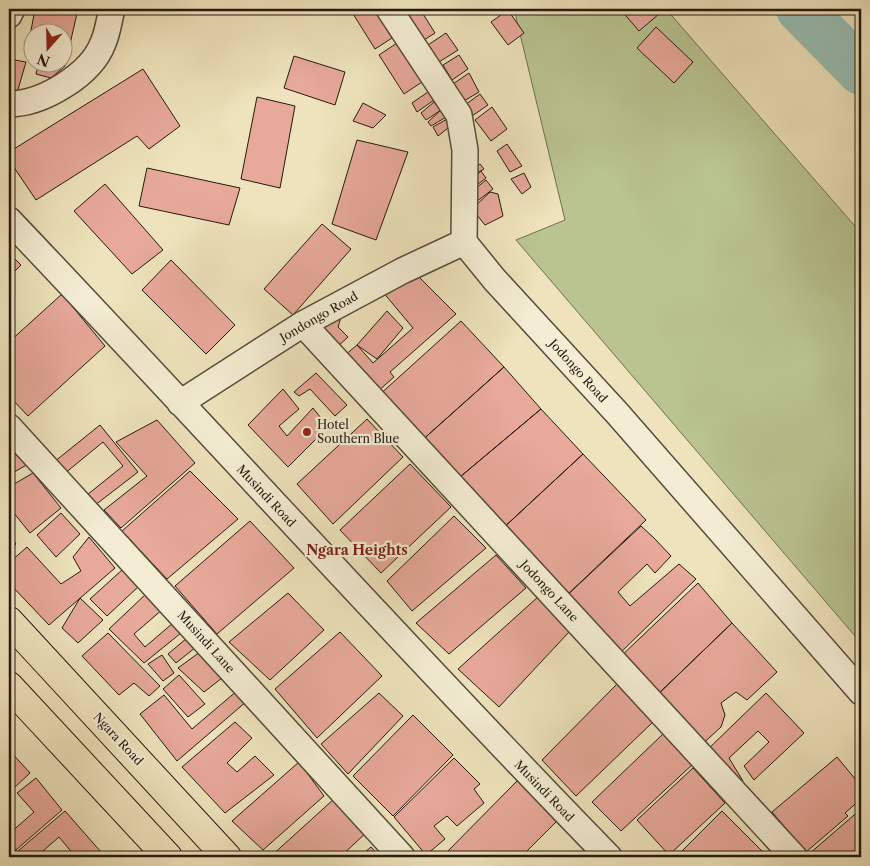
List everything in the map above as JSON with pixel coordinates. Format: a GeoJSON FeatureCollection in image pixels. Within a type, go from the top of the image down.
{"type":"FeatureCollection","features":[{"type":"Feature","properties":{"kind":"main road","name":"Ngara Road"},"geometry":{"type":"LineString","coordinates":[[9,621],[213,852]]}},
{"type":"Feature","properties":{"kind":"main road"},"geometry":{"type":"LineString","coordinates":[[9,686],[168,857]]}},
{"type":"Feature","properties":{"kind":"street"},"geometry":{"type":"LineString","coordinates":[[9,15],[12,9]]}},
{"type":"Feature","properties":{"kind":"street"},"geometry":{"type":"LineString","coordinates":[[9,104],[41,98],[90,66],[103,44],[112,9]]}},
{"type":"Feature","properties":{"kind":"street"},"geometry":{"type":"LineString","coordinates":[[389,9],[460,116],[466,150],[464,242]]}},
{"type":"Feature","properties":{"kind":"street","name":"Musindi Road"},"geometry":{"type":"LineString","coordinates":[[9,220],[537,784],[609,857]]}},
{"type":"Feature","properties":{"kind":"street","name":"Jondongo Road"},"geometry":{"type":"LineString","coordinates":[[180,403],[304,324],[402,271],[464,242]]}},
{"type":"Feature","properties":{"kind":"street","name":"Jodongo Road"},"geometry":{"type":"LineString","coordinates":[[464,242],[494,279],[616,413],[861,692]]}},
{"type":"Feature","properties":{"kind":"street","name":"Jodongo Lane"},"geometry":{"type":"LineString","coordinates":[[304,324],[794,857]]}},
{"type":"Feature","properties":{"kind":"street","name":"Musindi Lane"},"geometry":{"type":"LineString","coordinates":[[9,427],[402,857]]}},
{"type":"Feature","properties":{"kind":"green space"},"geometry":{"type":"Polygon","coordinates":[[[514,9],[666,9],[861,233],[861,643],[516,240],[565,220],[514,9]]]}},
{"type":"Feature","properties":{"kind":"building"},"geometry":{"type":"Polygon","coordinates":[[[35,9],[78,9],[72,35],[72,22],[33,22],[35,9]]]}},
{"type":"Feature","properties":{"kind":"building"},"geometry":{"type":"Polygon","coordinates":[[[350,9],[374,9],[392,38],[375,49],[350,9]]]}},
{"type":"Feature","properties":{"kind":"building"},"geometry":{"type":"Polygon","coordinates":[[[412,9],[420,9],[435,33],[424,40],[406,13],[412,9]]]}},
{"type":"Feature","properties":{"kind":"building"},"geometry":{"type":"Polygon","coordinates":[[[620,9],[655,9],[659,14],[639,31],[620,9]]]}},
{"type":"Feature","properties":{"kind":"building"},"geometry":{"type":"Polygon","coordinates":[[[508,10],[524,33],[508,45],[491,22],[508,10]]]}},
{"type":"Feature","properties":{"kind":"building"},"geometry":{"type":"Polygon","coordinates":[[[656,27],[693,62],[674,83],[637,48],[656,27]]]}},
{"type":"Feature","properties":{"kind":"building"},"geometry":{"type":"Polygon","coordinates":[[[446,33],[458,50],[439,62],[428,45],[446,33]]]}},
{"type":"Feature","properties":{"kind":"building"},"geometry":{"type":"Polygon","coordinates":[[[397,43],[422,82],[404,94],[379,55],[397,43]]]}},
{"type":"Feature","properties":{"kind":"building"},"geometry":{"type":"Polygon","coordinates":[[[459,55],[468,69],[452,80],[443,65],[459,55]]]}},
{"type":"Feature","properties":{"kind":"building"},"geometry":{"type":"Polygon","coordinates":[[[294,56],[345,72],[335,105],[284,88],[294,56]]]}},
{"type":"Feature","properties":{"kind":"building"},"geometry":{"type":"Polygon","coordinates":[[[9,59],[22,61],[23,72],[17,93],[9,92],[9,59]]]}},
{"type":"Feature","properties":{"kind":"building"},"geometry":{"type":"Polygon","coordinates":[[[143,69],[180,126],[149,149],[137,136],[36,200],[9,160],[9,152],[143,69]]]}},
{"type":"Feature","properties":{"kind":"building"},"geometry":{"type":"Polygon","coordinates":[[[36,72],[58,72],[51,78],[36,74],[36,72]]]}},
{"type":"Feature","properties":{"kind":"building"},"geometry":{"type":"Polygon","coordinates":[[[469,73],[479,92],[464,101],[453,84],[469,73]]]}},
{"type":"Feature","properties":{"kind":"building"},"geometry":{"type":"Polygon","coordinates":[[[428,92],[434,100],[417,112],[412,103],[428,92]]]}},
{"type":"Feature","properties":{"kind":"building"},"geometry":{"type":"Polygon","coordinates":[[[480,94],[488,105],[472,116],[465,105],[480,94]]]}},
{"type":"Feature","properties":{"kind":"building"},"geometry":{"type":"Polygon","coordinates":[[[257,97],[295,106],[280,188],[241,179],[257,97]]]}},
{"type":"Feature","properties":{"kind":"building"},"geometry":{"type":"Polygon","coordinates":[[[434,102],[441,110],[426,120],[421,113],[434,102]]]}},
{"type":"Feature","properties":{"kind":"building"},"geometry":{"type":"Polygon","coordinates":[[[363,103],[386,115],[373,128],[353,121],[363,103]]]}},
{"type":"Feature","properties":{"kind":"building"},"geometry":{"type":"Polygon","coordinates":[[[492,107],[507,129],[491,141],[475,120],[492,107]]]}},
{"type":"Feature","properties":{"kind":"building"},"geometry":{"type":"Polygon","coordinates":[[[442,109],[448,116],[431,126],[428,122],[442,109]]]}},
{"type":"Feature","properties":{"kind":"building"},"geometry":{"type":"Polygon","coordinates":[[[449,118],[453,124],[438,136],[433,127],[449,118]]]}},
{"type":"Feature","properties":{"kind":"building"},"geometry":{"type":"Polygon","coordinates":[[[357,140],[408,152],[376,240],[332,224],[357,140]]]}},
{"type":"Feature","properties":{"kind":"building"},"geometry":{"type":"Polygon","coordinates":[[[507,144],[522,166],[510,172],[497,151],[507,144]]]}},
{"type":"Feature","properties":{"kind":"building"},"geometry":{"type":"Polygon","coordinates":[[[480,164],[484,169],[469,178],[468,173],[480,164]]]}},
{"type":"Feature","properties":{"kind":"building"},"geometry":{"type":"Polygon","coordinates":[[[147,168],[240,188],[229,225],[139,206],[147,168]]]}},
{"type":"Feature","properties":{"kind":"building"},"geometry":{"type":"Polygon","coordinates":[[[481,171],[486,178],[473,188],[468,182],[481,171]]]}},
{"type":"Feature","properties":{"kind":"building"},"geometry":{"type":"Polygon","coordinates":[[[524,173],[531,187],[522,194],[511,179],[524,173]]]}},
{"type":"Feature","properties":{"kind":"building"},"geometry":{"type":"Polygon","coordinates":[[[486,180],[493,189],[476,202],[470,193],[486,180]]]}},
{"type":"Feature","properties":{"kind":"building"},"geometry":{"type":"Polygon","coordinates":[[[105,184],[163,250],[132,274],[74,211],[105,184]]]}},
{"type":"Feature","properties":{"kind":"building"},"geometry":{"type":"Polygon","coordinates":[[[490,192],[498,194],[503,216],[485,225],[472,209],[490,192]]]}},
{"type":"Feature","properties":{"kind":"building"},"geometry":{"type":"Polygon","coordinates":[[[322,224],[351,249],[293,315],[264,289],[322,224]]]}},
{"type":"Feature","properties":{"kind":"building"},"geometry":{"type":"Polygon","coordinates":[[[9,253],[21,265],[9,277],[9,253]]]}},
{"type":"Feature","properties":{"kind":"building"},"geometry":{"type":"Polygon","coordinates":[[[171,260],[235,325],[206,354],[142,290],[171,260]]]}},
{"type":"Feature","properties":{"kind":"building"},"geometry":{"type":"Polygon","coordinates":[[[413,271],[456,314],[390,372],[394,377],[376,393],[344,356],[357,345],[373,363],[413,328],[382,291],[413,271]]]}},
{"type":"Feature","properties":{"kind":"building"},"geometry":{"type":"Polygon","coordinates":[[[62,294],[105,346],[28,416],[9,396],[9,342],[62,294]]]}},
{"type":"Feature","properties":{"kind":"building"},"geometry":{"type":"Polygon","coordinates":[[[387,311],[403,328],[377,359],[357,345],[387,311]]]}},
{"type":"Feature","properties":{"kind":"building"},"geometry":{"type":"Polygon","coordinates":[[[342,314],[338,327],[348,337],[336,348],[314,323],[342,314]]]}},
{"type":"Feature","properties":{"kind":"building"},"geometry":{"type":"Polygon","coordinates":[[[461,321],[504,367],[419,443],[377,397],[461,321]]]}},
{"type":"Feature","properties":{"kind":"building"},"geometry":{"type":"Polygon","coordinates":[[[504,367],[541,409],[454,482],[419,443],[504,367]]]}},
{"type":"Feature","properties":{"kind":"building"},"geometry":{"type":"Polygon","coordinates":[[[316,373],[347,405],[335,416],[310,389],[299,396],[294,392],[316,373]]]}},
{"type":"Feature","properties":{"kind":"building","name":"Hotel Southern Blue"},"geometry":{"type":"Polygon","coordinates":[[[283,389],[299,409],[279,426],[287,436],[313,408],[328,427],[288,467],[248,425],[283,389]]]}},
{"type":"Feature","properties":{"kind":"building"},"geometry":{"type":"Polygon","coordinates":[[[541,409],[583,454],[500,531],[454,482],[541,409]]]}},
{"type":"Feature","properties":{"kind":"building"},"geometry":{"type":"Polygon","coordinates":[[[367,419],[403,457],[333,524],[297,484],[367,419]]]}},
{"type":"Feature","properties":{"kind":"building"},"geometry":{"type":"Polygon","coordinates":[[[157,420],[195,463],[121,528],[104,510],[147,476],[116,442],[157,420]]]}},
{"type":"Feature","properties":{"kind":"building"},"geometry":{"type":"Polygon","coordinates":[[[100,425],[138,472],[90,509],[82,499],[123,466],[103,442],[64,474],[54,462],[100,425]]]}},
{"type":"Feature","properties":{"kind":"building"},"geometry":{"type":"Polygon","coordinates":[[[9,442],[30,463],[9,475],[9,442]]]}},
{"type":"Feature","properties":{"kind":"building"},"geometry":{"type":"Polygon","coordinates":[[[583,454],[646,520],[565,597],[500,531],[583,454]]]}},
{"type":"Feature","properties":{"kind":"building"},"geometry":{"type":"Polygon","coordinates":[[[410,464],[451,507],[381,573],[340,530],[410,464]]]}},
{"type":"Feature","properties":{"kind":"building"},"geometry":{"type":"Polygon","coordinates":[[[190,471],[238,519],[167,579],[122,531],[190,471]]]}},
{"type":"Feature","properties":{"kind":"building"},"geometry":{"type":"Polygon","coordinates":[[[33,473],[61,508],[30,533],[9,507],[9,487],[33,473]]]}},
{"type":"Feature","properties":{"kind":"building"},"geometry":{"type":"Polygon","coordinates":[[[61,513],[80,534],[56,557],[37,535],[61,513]]]}},
{"type":"Feature","properties":{"kind":"building"},"geometry":{"type":"Polygon","coordinates":[[[454,516],[486,548],[412,611],[387,581],[454,516]]]}},
{"type":"Feature","properties":{"kind":"building"},"geometry":{"type":"Polygon","coordinates":[[[250,521],[294,568],[217,634],[175,586],[250,521]]]}},
{"type":"Feature","properties":{"kind":"building"},"geometry":{"type":"Polygon","coordinates":[[[641,526],[671,556],[655,573],[647,564],[618,592],[630,606],[679,564],[696,579],[617,656],[561,601],[641,526]]]}},
{"type":"Feature","properties":{"kind":"building"},"geometry":{"type":"Polygon","coordinates":[[[9,535],[16,544],[9,550],[9,535]]]}},
{"type":"Feature","properties":{"kind":"building"},"geometry":{"type":"Polygon","coordinates":[[[89,537],[115,568],[49,625],[9,583],[9,563],[27,547],[61,584],[81,571],[73,557],[89,537]]]}},
{"type":"Feature","properties":{"kind":"building"},"geometry":{"type":"Polygon","coordinates":[[[496,555],[526,588],[449,654],[416,623],[496,555]]]}},
{"type":"Feature","properties":{"kind":"building"},"geometry":{"type":"Polygon","coordinates":[[[122,570],[139,586],[107,616],[90,599],[122,570]]]}},
{"type":"Feature","properties":{"kind":"building"},"geometry":{"type":"Polygon","coordinates":[[[698,583],[732,623],[654,698],[619,658],[698,583]]]}},
{"type":"Feature","properties":{"kind":"building"},"geometry":{"type":"Polygon","coordinates":[[[147,593],[163,609],[134,634],[145,647],[173,623],[181,633],[144,663],[109,629],[147,593]]]}},
{"type":"Feature","properties":{"kind":"building"},"geometry":{"type":"Polygon","coordinates":[[[288,593],[324,630],[270,680],[229,642],[288,593]]]}},
{"type":"Feature","properties":{"kind":"building"},"geometry":{"type":"Polygon","coordinates":[[[539,596],[570,631],[499,707],[458,669],[539,596]]]}},
{"type":"Feature","properties":{"kind":"building"},"geometry":{"type":"Polygon","coordinates":[[[80,598],[103,620],[78,643],[62,628],[80,598]]]}},
{"type":"Feature","properties":{"kind":"building"},"geometry":{"type":"Polygon","coordinates":[[[732,623],[777,672],[747,700],[736,692],[721,703],[725,715],[721,727],[698,748],[654,698],[732,623]]]}},
{"type":"Feature","properties":{"kind":"building"},"geometry":{"type":"Polygon","coordinates":[[[340,632],[382,676],[317,738],[275,689],[340,632]]]}},
{"type":"Feature","properties":{"kind":"building"},"geometry":{"type":"Polygon","coordinates":[[[108,633],[160,686],[149,696],[134,683],[119,695],[82,656],[108,633]]]}},
{"type":"Feature","properties":{"kind":"building"},"geometry":{"type":"Polygon","coordinates":[[[187,638],[196,647],[176,663],[168,654],[187,638]]]}},
{"type":"Feature","properties":{"kind":"building"},"geometry":{"type":"Polygon","coordinates":[[[200,652],[222,678],[204,692],[178,668],[200,652]]]}},
{"type":"Feature","properties":{"kind":"building"},"geometry":{"type":"Polygon","coordinates":[[[162,655],[174,673],[163,681],[148,664],[162,655]]]}},
{"type":"Feature","properties":{"kind":"building"},"geometry":{"type":"Polygon","coordinates":[[[179,675],[205,704],[188,717],[163,689],[179,675]]]}},
{"type":"Feature","properties":{"kind":"building"},"geometry":{"type":"Polygon","coordinates":[[[618,683],[655,720],[576,796],[542,760],[618,683]]]}},
{"type":"Feature","properties":{"kind":"building"},"geometry":{"type":"Polygon","coordinates":[[[238,690],[247,701],[177,761],[140,714],[164,695],[192,729],[238,690]]]}},
{"type":"Feature","properties":{"kind":"building"},"geometry":{"type":"Polygon","coordinates":[[[379,693],[403,716],[348,774],[321,744],[379,693]]]}},
{"type":"Feature","properties":{"kind":"building"},"geometry":{"type":"Polygon","coordinates":[[[766,693],[804,733],[754,780],[744,766],[769,742],[758,731],[729,758],[743,781],[733,789],[703,754],[766,693]]]}},
{"type":"Feature","properties":{"kind":"building"},"geometry":{"type":"Polygon","coordinates":[[[413,715],[453,755],[393,816],[353,776],[413,715]]]}},
{"type":"Feature","properties":{"kind":"building"},"geometry":{"type":"Polygon","coordinates":[[[235,722],[252,738],[227,763],[237,772],[255,756],[274,775],[225,813],[182,767],[235,722]]]}},
{"type":"Feature","properties":{"kind":"building"},"geometry":{"type":"Polygon","coordinates":[[[663,734],[694,763],[621,831],[592,802],[663,734]]]}},
{"type":"Feature","properties":{"kind":"building"},"geometry":{"type":"Polygon","coordinates":[[[9,750],[30,773],[14,788],[9,783],[9,750]]]}},
{"type":"Feature","properties":{"kind":"building"},"geometry":{"type":"Polygon","coordinates":[[[837,757],[861,786],[861,799],[845,813],[848,816],[806,852],[772,812],[837,757]]]}},
{"type":"Feature","properties":{"kind":"building"},"geometry":{"type":"Polygon","coordinates":[[[454,758],[480,784],[474,789],[484,803],[457,826],[447,816],[434,826],[445,839],[426,855],[394,817],[454,758]]]}},
{"type":"Feature","properties":{"kind":"building"},"geometry":{"type":"Polygon","coordinates":[[[299,762],[324,796],[263,850],[232,821],[299,762]]]}},
{"type":"Feature","properties":{"kind":"building"},"geometry":{"type":"Polygon","coordinates":[[[693,768],[725,803],[669,855],[637,820],[693,768]]]}},
{"type":"Feature","properties":{"kind":"building"},"geometry":{"type":"Polygon","coordinates":[[[36,778],[62,810],[9,856],[9,834],[34,812],[17,793],[36,778]]]}},
{"type":"Feature","properties":{"kind":"building"},"geometry":{"type":"Polygon","coordinates":[[[517,781],[557,821],[521,857],[442,857],[517,781]]]}},
{"type":"Feature","properties":{"kind":"building"},"geometry":{"type":"Polygon","coordinates":[[[334,799],[367,832],[340,857],[270,857],[334,799]]]}},
{"type":"Feature","properties":{"kind":"building"},"geometry":{"type":"Polygon","coordinates":[[[861,809],[861,857],[812,857],[809,854],[861,809]]]}},
{"type":"Feature","properties":{"kind":"building"},"geometry":{"type":"Polygon","coordinates":[[[65,811],[101,852],[95,857],[71,857],[74,855],[59,837],[36,857],[11,857],[65,811]]]}},
{"type":"Feature","properties":{"kind":"building"},"geometry":{"type":"Polygon","coordinates":[[[722,811],[764,853],[760,857],[676,857],[722,811]]]}},
{"type":"Feature","properties":{"kind":"building"},"geometry":{"type":"Polygon","coordinates":[[[371,847],[380,857],[359,857],[371,847]]]}},
{"type":"Feature","properties":{"kind":"waterway"},"geometry":{"type":"LineString","coordinates":[[800,9],[861,71]]}},
{"type":"Feature","properties":{"kind":"place","name":"Hotel Southern Blue"},"geometry":{"type":"Point","coordinates":[307,432]}},
{"type":"Feature","properties":{"kind":"district","name":"Ngara Heights"},"geometry":{"type":"Point","coordinates":[357,550]}}]}
